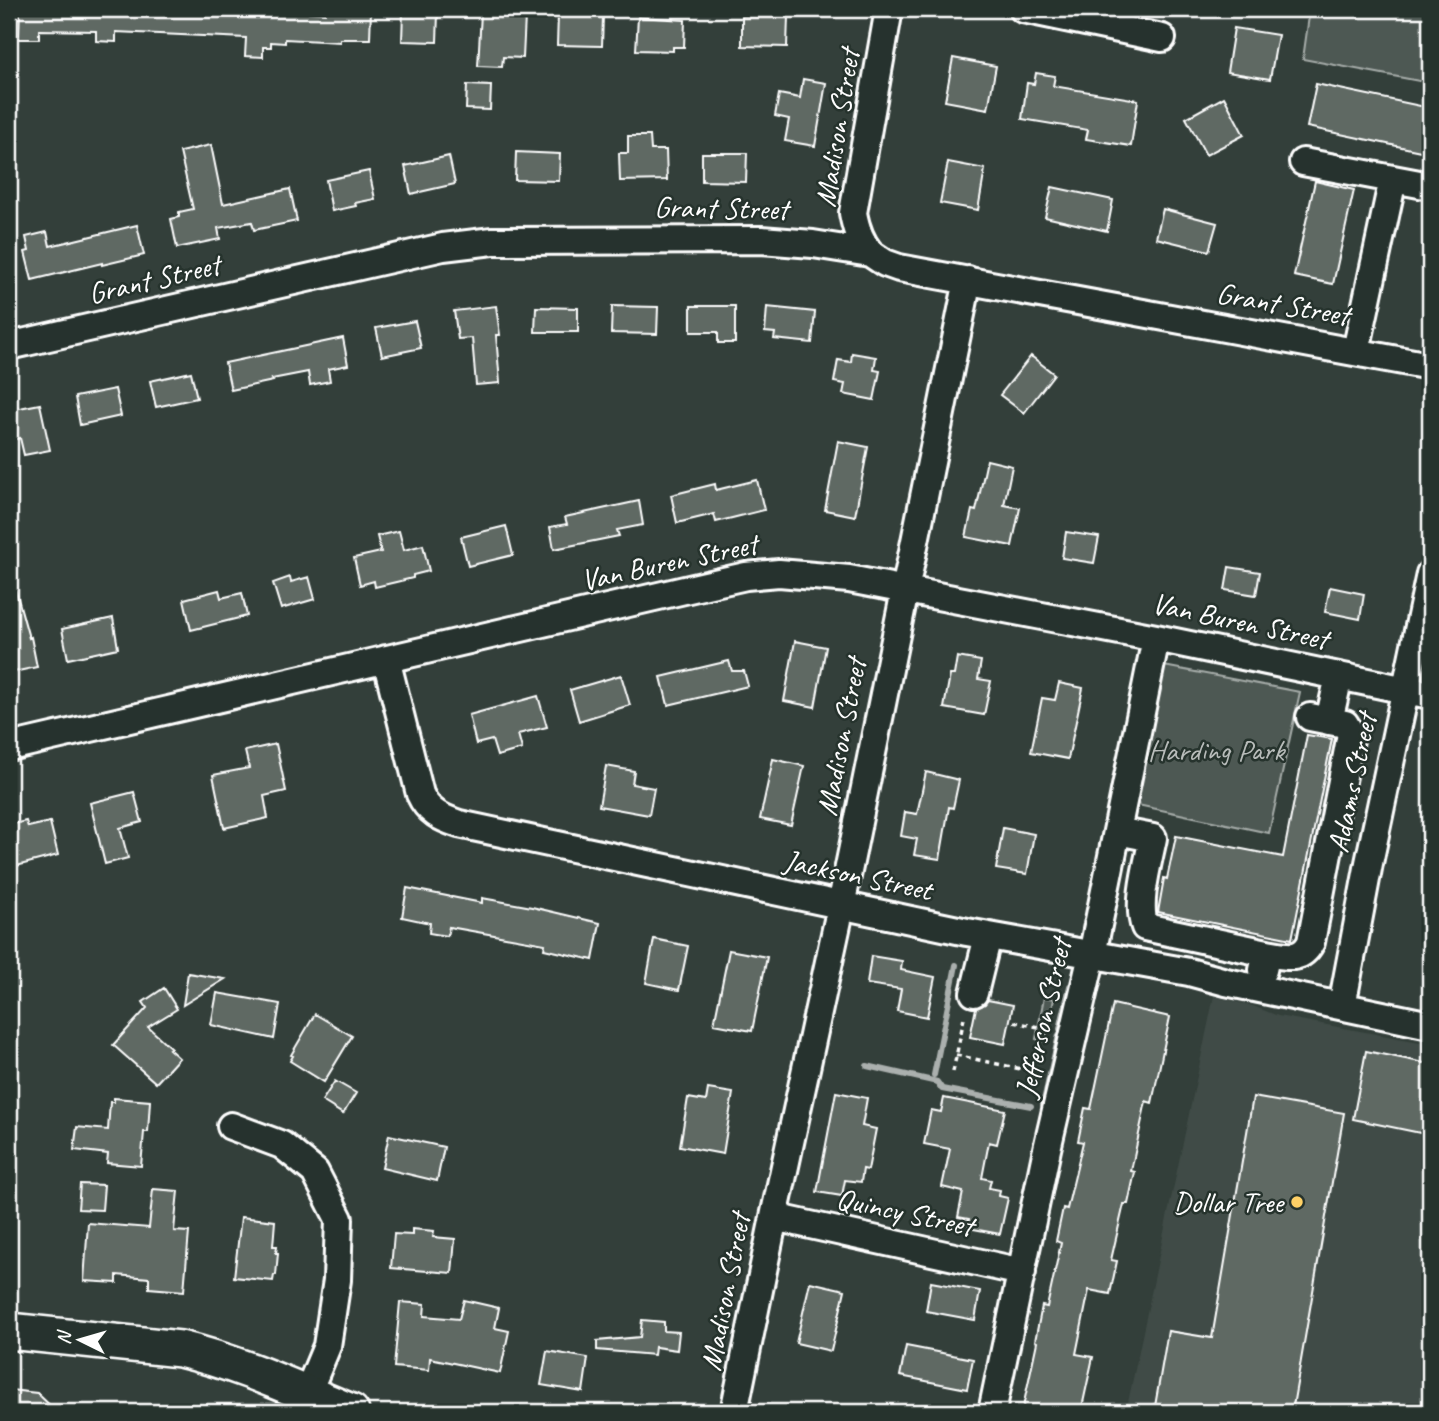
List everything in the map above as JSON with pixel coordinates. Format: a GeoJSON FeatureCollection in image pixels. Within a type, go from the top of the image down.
{"type":"FeatureCollection","features":[{"type":"Feature","properties":{"kind":"main road"},"geometry":{"type":"LineString","coordinates":[[9,1331],[180,1349],[206,1355],[351,1412]]}},
{"type":"Feature","properties":{"kind":"street","name":"Madison Street"},"geometry":{"type":"LineString","coordinates":[[870,253],[857,232],[853,213],[889,9]]}},
{"type":"Feature","properties":{"kind":"street"},"geometry":{"type":"LineString","coordinates":[[1023,9],[1162,38]]}},
{"type":"Feature","properties":{"kind":"street"},"geometry":{"type":"LineString","coordinates":[[1303,162],[1430,186]]}},
{"type":"Feature","properties":{"kind":"street"},"geometry":{"type":"LineString","coordinates":[[1356,351],[1393,179]]}},
{"type":"Feature","properties":{"kind":"street","name":"Grant Street"},"geometry":{"type":"LineString","coordinates":[[9,346],[443,247],[493,241],[761,240],[813,244],[870,253],[899,268],[1430,366]]}},
{"type":"Feature","properties":{"kind":"street","name":"Madison Street"},"geometry":{"type":"LineString","coordinates":[[734,1412],[841,906],[968,280]]}},
{"type":"Feature","properties":{"kind":"street","name":"Van Buren Street"},"geometry":{"type":"LineString","coordinates":[[9,747],[746,576],[779,573],[849,579],[904,589],[1418,692]]}},
{"type":"Feature","properties":{"kind":"street","name":"Adams Street"},"geometry":{"type":"LineString","coordinates":[[1342,1006],[1368,863],[1418,692],[1430,574]]}},
{"type":"Feature","properties":{"kind":"street","name":"Jefferson Street"},"geometry":{"type":"LineString","coordinates":[[992,1412],[1047,1149],[1092,954],[1156,638]]}},
{"type":"Feature","properties":{"kind":"street","name":"Jackson Street"},"geometry":{"type":"LineString","coordinates":[[386,659],[420,794],[423,802],[442,819],[841,906],[1189,972],[1430,1025]]}},
{"type":"Feature","properties":{"kind":"street"},"geometry":{"type":"LineString","coordinates":[[1117,831],[1153,838],[1141,905],[1141,918],[1145,927],[1267,953],[1299,956],[1311,942],[1351,734],[1345,724],[1320,719],[1339,676]]}},
{"type":"Feature","properties":{"kind":"street"},"geometry":{"type":"LineString","coordinates":[[974,993],[988,936]]}},
{"type":"Feature","properties":{"kind":"street"},"geometry":{"type":"LineString","coordinates":[[1258,989],[1267,953]]}},
{"type":"Feature","properties":{"kind":"street"},"geometry":{"type":"LineString","coordinates":[[232,1126],[282,1145],[315,1172],[339,1219],[337,1280],[327,1346],[307,1394]]}},
{"type":"Feature","properties":{"kind":"street","name":"Quincy Street"},"geometry":{"type":"LineString","coordinates":[[774,1217],[1022,1272]]}},
{"type":"Feature","properties":{"kind":"path"},"geometry":{"type":"LineString","coordinates":[[953,1072],[964,1018]]}},
{"type":"Feature","properties":{"kind":"path"},"geometry":{"type":"LineString","coordinates":[[1014,1021],[1054,1031]]}},
{"type":"Feature","properties":{"kind":"path"},"geometry":{"type":"LineString","coordinates":[[956,1055],[1030,1070]]}},
{"type":"Feature","properties":{"kind":"shaded area"},"geometry":{"type":"Polygon","coordinates":[[[1214,996],[1278,1016],[1430,1044],[1430,1412],[1126,1412],[1214,996]]]}},
{"type":"Feature","properties":{"kind":"green space"},"geometry":{"type":"Polygon","coordinates":[[[1310,9],[1430,9],[1430,83],[1303,59],[1310,9]]]}},
{"type":"Feature","properties":{"kind":"green space","name":"Harding Park"},"geometry":{"type":"Polygon","coordinates":[[[1164,666],[1300,692],[1269,833],[1133,804],[1164,666]]]}},
{"type":"Feature","properties":{"kind":"green space"},"geometry":{"type":"Polygon","coordinates":[[[1044,997],[1054,999],[1045,1042],[1036,1039],[1044,997]]]}},
{"type":"Feature","properties":{"kind":"building"},"geometry":{"type":"Polygon","coordinates":[[[20,9],[258,9],[325,13],[325,9],[371,10],[370,39],[340,39],[340,42],[285,39],[285,43],[271,42],[271,47],[263,47],[263,57],[245,56],[246,38],[116,32],[116,42],[96,41],[96,31],[39,30],[39,39],[19,39],[20,9]]]}},
{"type":"Feature","properties":{"kind":"building"},"geometry":{"type":"Polygon","coordinates":[[[403,11],[438,13],[437,42],[402,41],[403,11]]]}},
{"type":"Feature","properties":{"kind":"building"},"geometry":{"type":"Polygon","coordinates":[[[481,13],[525,16],[523,58],[503,57],[502,67],[478,66],[481,13]]]}},
{"type":"Feature","properties":{"kind":"building"},"geometry":{"type":"Polygon","coordinates":[[[558,15],[603,16],[602,46],[557,45],[558,15]]]}},
{"type":"Feature","properties":{"kind":"building"},"geometry":{"type":"Polygon","coordinates":[[[742,16],[788,16],[787,47],[742,46],[742,16]]]}},
{"type":"Feature","properties":{"kind":"building"},"geometry":{"type":"Polygon","coordinates":[[[638,17],[685,20],[684,47],[673,47],[673,51],[636,50],[638,17]]]}},
{"type":"Feature","properties":{"kind":"building"},"geometry":{"type":"Polygon","coordinates":[[[1234,28],[1278,35],[1270,79],[1227,72],[1234,28]]]}},
{"type":"Feature","properties":{"kind":"building"},"geometry":{"type":"Polygon","coordinates":[[[953,58],[996,66],[988,109],[945,101],[953,58]]]}},
{"type":"Feature","properties":{"kind":"building"},"geometry":{"type":"Polygon","coordinates":[[[1036,73],[1055,76],[1053,86],[1138,100],[1131,146],[1086,139],[1088,130],[1022,119],[1027,83],[1034,84],[1036,73]]]}},
{"type":"Feature","properties":{"kind":"building"},"geometry":{"type":"Polygon","coordinates":[[[803,79],[826,83],[815,146],[785,141],[789,119],[775,116],[779,94],[800,98],[803,79]]]}},
{"type":"Feature","properties":{"kind":"building"},"geometry":{"type":"Polygon","coordinates":[[[1316,84],[1430,108],[1430,153],[1307,127],[1316,84]]]}},
{"type":"Feature","properties":{"kind":"building"},"geometry":{"type":"Polygon","coordinates":[[[467,85],[491,86],[490,110],[466,109],[467,85]]]}},
{"type":"Feature","properties":{"kind":"building"},"geometry":{"type":"Polygon","coordinates":[[[1224,97],[1244,135],[1206,155],[1186,118],[1224,97]]]}},
{"type":"Feature","properties":{"kind":"building"},"geometry":{"type":"Polygon","coordinates":[[[628,136],[650,136],[651,150],[666,150],[667,180],[620,181],[619,153],[628,153],[628,136]]]}},
{"type":"Feature","properties":{"kind":"building"},"geometry":{"type":"Polygon","coordinates":[[[211,145],[223,204],[290,189],[297,221],[254,230],[252,222],[218,228],[220,239],[177,248],[171,219],[179,217],[179,212],[193,209],[180,152],[211,145]]]}},
{"type":"Feature","properties":{"kind":"building"},"geometry":{"type":"Polygon","coordinates":[[[516,152],[560,154],[559,181],[515,180],[516,152]]]}},
{"type":"Feature","properties":{"kind":"building"},"geometry":{"type":"Polygon","coordinates":[[[702,153],[747,153],[746,182],[702,181],[702,153]]]}},
{"type":"Feature","properties":{"kind":"building"},"geometry":{"type":"Polygon","coordinates":[[[449,156],[455,184],[411,194],[405,166],[449,156]]]}},
{"type":"Feature","properties":{"kind":"building"},"geometry":{"type":"Polygon","coordinates":[[[948,162],[985,169],[978,210],[940,203],[948,162]]]}},
{"type":"Feature","properties":{"kind":"building"},"geometry":{"type":"Polygon","coordinates":[[[369,171],[375,199],[332,211],[326,180],[369,171]]]}},
{"type":"Feature","properties":{"kind":"building"},"geometry":{"type":"Polygon","coordinates":[[[1315,181],[1354,190],[1333,284],[1294,276],[1315,181]]]}},
{"type":"Feature","properties":{"kind":"building"},"geometry":{"type":"Polygon","coordinates":[[[1052,187],[1113,200],[1107,231],[1045,217],[1052,187]]]}},
{"type":"Feature","properties":{"kind":"building"},"geometry":{"type":"Polygon","coordinates":[[[1163,209],[1217,223],[1209,251],[1156,238],[1163,209]]]}},
{"type":"Feature","properties":{"kind":"building"},"geometry":{"type":"Polygon","coordinates":[[[137,225],[144,255],[32,280],[25,252],[29,251],[26,237],[47,232],[50,246],[137,225]]]}},
{"type":"Feature","properties":{"kind":"building"},"geometry":{"type":"Polygon","coordinates":[[[496,306],[500,335],[496,335],[500,383],[476,385],[472,338],[458,339],[454,311],[496,306]]]}},
{"type":"Feature","properties":{"kind":"building"},"geometry":{"type":"Polygon","coordinates":[[[612,306],[658,307],[657,334],[611,333],[612,306]]]}},
{"type":"Feature","properties":{"kind":"building"},"geometry":{"type":"Polygon","coordinates":[[[691,306],[735,306],[735,343],[718,343],[718,332],[691,332],[691,306]]]}},
{"type":"Feature","properties":{"kind":"building"},"geometry":{"type":"Polygon","coordinates":[[[536,307],[578,308],[578,332],[535,332],[536,307]]]}},
{"type":"Feature","properties":{"kind":"building"},"geometry":{"type":"Polygon","coordinates":[[[767,307],[815,312],[812,343],[774,339],[775,333],[765,332],[767,307]]]}},
{"type":"Feature","properties":{"kind":"building"},"geometry":{"type":"Polygon","coordinates":[[[415,321],[421,348],[382,356],[376,328],[415,321]]]}},
{"type":"Feature","properties":{"kind":"building"},"geometry":{"type":"Polygon","coordinates":[[[343,338],[348,365],[328,369],[330,381],[310,385],[308,372],[231,390],[225,363],[343,338]]]}},
{"type":"Feature","properties":{"kind":"building"},"geometry":{"type":"Polygon","coordinates":[[[852,353],[876,357],[874,370],[880,371],[874,400],[843,394],[845,384],[834,382],[838,360],[851,362],[852,353]]]}},
{"type":"Feature","properties":{"kind":"building"},"geometry":{"type":"Polygon","coordinates":[[[1031,356],[1054,374],[1024,413],[1000,395],[1031,356]]]}},
{"type":"Feature","properties":{"kind":"building"},"geometry":{"type":"Polygon","coordinates":[[[191,372],[197,398],[156,407],[150,381],[191,372]]]}},
{"type":"Feature","properties":{"kind":"building"},"geometry":{"type":"Polygon","coordinates":[[[115,389],[121,416],[80,425],[75,397],[115,389]]]}},
{"type":"Feature","properties":{"kind":"building"},"geometry":{"type":"Polygon","coordinates":[[[40,404],[50,450],[24,455],[20,438],[9,441],[9,410],[40,404]]]}},
{"type":"Feature","properties":{"kind":"building"},"geometry":{"type":"Polygon","coordinates":[[[838,441],[868,447],[855,516],[825,510],[838,441]]]}},
{"type":"Feature","properties":{"kind":"building"},"geometry":{"type":"Polygon","coordinates":[[[987,460],[1012,466],[1004,505],[1020,508],[1012,546],[966,537],[972,510],[976,511],[987,460]]]}},
{"type":"Feature","properties":{"kind":"building"},"geometry":{"type":"Polygon","coordinates":[[[757,480],[764,510],[716,522],[714,514],[677,523],[671,495],[715,484],[716,490],[757,480]]]}},
{"type":"Feature","properties":{"kind":"building"},"geometry":{"type":"Polygon","coordinates":[[[639,501],[643,525],[617,530],[619,536],[554,549],[550,527],[567,524],[565,517],[639,501]]]}},
{"type":"Feature","properties":{"kind":"building"},"geometry":{"type":"Polygon","coordinates":[[[506,526],[513,555],[468,566],[461,537],[506,526]]]}},
{"type":"Feature","properties":{"kind":"building"},"geometry":{"type":"Polygon","coordinates":[[[399,531],[404,550],[423,545],[429,571],[413,575],[413,578],[375,587],[374,581],[360,585],[354,558],[381,552],[377,536],[399,531]]]}},
{"type":"Feature","properties":{"kind":"building"},"geometry":{"type":"Polygon","coordinates":[[[1066,532],[1099,537],[1094,563],[1062,558],[1066,532]]]}},
{"type":"Feature","properties":{"kind":"building"},"geometry":{"type":"Polygon","coordinates":[[[1229,567],[1260,572],[1256,595],[1225,590],[1229,567]]]}},
{"type":"Feature","properties":{"kind":"building"},"geometry":{"type":"Polygon","coordinates":[[[290,577],[291,582],[309,577],[315,599],[281,609],[273,583],[290,577]]]}},
{"type":"Feature","properties":{"kind":"building"},"geometry":{"type":"Polygon","coordinates":[[[9,584],[14,584],[29,638],[31,637],[37,667],[9,673],[9,584]]]}},
{"type":"Feature","properties":{"kind":"building"},"geometry":{"type":"Polygon","coordinates":[[[1330,587],[1364,594],[1360,619],[1325,612],[1330,587]]]}},
{"type":"Feature","properties":{"kind":"building"},"geometry":{"type":"Polygon","coordinates":[[[219,590],[221,598],[242,593],[247,616],[191,630],[184,599],[219,590]]]}},
{"type":"Feature","properties":{"kind":"building"},"geometry":{"type":"Polygon","coordinates":[[[113,618],[118,648],[68,659],[62,629],[113,618]]]}},
{"type":"Feature","properties":{"kind":"building"},"geometry":{"type":"Polygon","coordinates":[[[795,641],[826,647],[815,707],[784,701],[795,641]]]}},
{"type":"Feature","properties":{"kind":"building"},"geometry":{"type":"Polygon","coordinates":[[[957,657],[981,661],[978,679],[991,681],[984,715],[944,708],[950,675],[954,675],[957,657]]]}},
{"type":"Feature","properties":{"kind":"building"},"geometry":{"type":"Polygon","coordinates":[[[729,661],[732,671],[744,671],[748,686],[668,705],[661,677],[729,661]]]}},
{"type":"Feature","properties":{"kind":"building"},"geometry":{"type":"Polygon","coordinates":[[[621,675],[630,705],[579,721],[570,690],[621,675]]]}},
{"type":"Feature","properties":{"kind":"building"},"geometry":{"type":"Polygon","coordinates":[[[1059,683],[1083,688],[1068,759],[1031,752],[1042,698],[1055,700],[1059,683]]]}},
{"type":"Feature","properties":{"kind":"building"},"geometry":{"type":"Polygon","coordinates":[[[538,696],[547,727],[518,734],[522,749],[497,756],[492,740],[476,744],[469,715],[538,696]]]}},
{"type":"Feature","properties":{"kind":"building"},"geometry":{"type":"Polygon","coordinates":[[[1307,735],[1332,739],[1292,939],[1158,912],[1176,836],[1283,857],[1307,735]]]}},
{"type":"Feature","properties":{"kind":"building"},"geometry":{"type":"Polygon","coordinates":[[[276,744],[286,791],[264,796],[268,818],[224,828],[213,775],[249,768],[245,751],[276,744]]]}},
{"type":"Feature","properties":{"kind":"building"},"geometry":{"type":"Polygon","coordinates":[[[773,759],[804,766],[791,825],[760,819],[773,759]]]}},
{"type":"Feature","properties":{"kind":"building"},"geometry":{"type":"Polygon","coordinates":[[[606,766],[634,771],[632,784],[654,788],[649,815],[599,806],[606,766]]]}},
{"type":"Feature","properties":{"kind":"building"},"geometry":{"type":"Polygon","coordinates":[[[926,772],[959,780],[953,808],[949,807],[940,859],[914,855],[917,839],[901,836],[905,812],[917,814],[926,772]]]}},
{"type":"Feature","properties":{"kind":"building"},"geometry":{"type":"Polygon","coordinates":[[[134,792],[142,822],[120,828],[128,858],[105,864],[90,803],[134,792]]]}},
{"type":"Feature","properties":{"kind":"building"},"geometry":{"type":"Polygon","coordinates":[[[26,821],[28,827],[50,822],[58,855],[9,868],[9,825],[26,821]]]}},
{"type":"Feature","properties":{"kind":"building"},"geometry":{"type":"Polygon","coordinates":[[[1003,828],[1034,834],[1027,874],[996,869],[1003,828]]]}},
{"type":"Feature","properties":{"kind":"building"},"geometry":{"type":"Polygon","coordinates":[[[407,888],[482,903],[482,898],[532,907],[600,923],[593,960],[544,949],[545,944],[449,927],[447,936],[429,933],[430,923],[402,917],[407,888]]]}},
{"type":"Feature","properties":{"kind":"building"},"geometry":{"type":"Polygon","coordinates":[[[654,939],[688,946],[679,990],[646,983],[654,939]]]}},
{"type":"Feature","properties":{"kind":"building"},"geometry":{"type":"Polygon","coordinates":[[[729,950],[767,957],[752,1031],[714,1024],[729,950]]]}},
{"type":"Feature","properties":{"kind":"building"},"geometry":{"type":"Polygon","coordinates":[[[871,956],[902,961],[901,970],[935,977],[927,1017],[897,1011],[901,989],[867,984],[871,956]]]}},
{"type":"Feature","properties":{"kind":"building"},"geometry":{"type":"Polygon","coordinates":[[[188,973],[225,979],[183,1005],[188,973]]]}},
{"type":"Feature","properties":{"kind":"building"},"geometry":{"type":"Polygon","coordinates":[[[164,988],[177,1009],[148,1027],[179,1058],[156,1083],[113,1045],[147,1008],[143,1002],[164,988]]]}},
{"type":"Feature","properties":{"kind":"building"},"geometry":{"type":"Polygon","coordinates":[[[217,993],[280,1004],[274,1039],[211,1025],[217,993]]]}},
{"type":"Feature","properties":{"kind":"building"},"geometry":{"type":"Polygon","coordinates":[[[988,1000],[1013,1005],[1005,1044],[970,1037],[976,1008],[988,1000]]]}},
{"type":"Feature","properties":{"kind":"building"},"geometry":{"type":"Polygon","coordinates":[[[1113,1004],[1170,1017],[1152,1103],[1146,1101],[1131,1171],[1135,1172],[1128,1204],[1124,1204],[1111,1260],[1117,1261],[1110,1294],[1089,1290],[1076,1354],[1093,1357],[1081,1412],[1022,1412],[1042,1306],[1047,1307],[1061,1243],[1056,1241],[1063,1208],[1067,1209],[1083,1142],[1078,1141],[1085,1108],[1091,1109],[1113,1004]]]}},
{"type":"Feature","properties":{"kind":"building"},"geometry":{"type":"Polygon","coordinates":[[[315,1014],[352,1036],[324,1082],[290,1061],[315,1014]]]}},
{"type":"Feature","properties":{"kind":"building"},"geometry":{"type":"Polygon","coordinates":[[[1366,1051],[1430,1064],[1430,1135],[1353,1119],[1366,1051]]]}},
{"type":"Feature","properties":{"kind":"building"},"geometry":{"type":"Polygon","coordinates":[[[335,1081],[356,1093],[343,1114],[322,1101],[335,1081]]]}},
{"type":"Feature","properties":{"kind":"building"},"geometry":{"type":"Polygon","coordinates":[[[708,1089],[733,1093],[723,1154],[680,1146],[688,1098],[706,1101],[708,1089]]]}},
{"type":"Feature","properties":{"kind":"building"},"geometry":{"type":"Polygon","coordinates":[[[836,1092],[867,1098],[862,1126],[876,1129],[868,1170],[863,1169],[861,1182],[845,1180],[842,1196],[817,1192],[836,1092]]]}},
{"type":"Feature","properties":{"kind":"building"},"geometry":{"type":"Polygon","coordinates":[[[1253,1097],[1344,1113],[1292,1412],[1154,1412],[1168,1331],[1212,1338],[1253,1097]]]}},
{"type":"Feature","properties":{"kind":"building"},"geometry":{"type":"Polygon","coordinates":[[[114,1098],[150,1101],[148,1132],[144,1132],[141,1166],[107,1163],[108,1154],[74,1150],[77,1127],[108,1130],[110,1102],[114,1102],[114,1098]]]}},
{"type":"Feature","properties":{"kind":"building"},"geometry":{"type":"Polygon","coordinates":[[[944,1098],[1005,1110],[997,1144],[989,1142],[982,1178],[991,1180],[989,1188],[1000,1190],[999,1196],[1008,1198],[1000,1234],[968,1228],[969,1219],[958,1217],[963,1192],[942,1187],[950,1149],[924,1144],[931,1110],[941,1112],[944,1098]]]}},
{"type":"Feature","properties":{"kind":"building"},"geometry":{"type":"Polygon","coordinates":[[[389,1135],[444,1147],[437,1181],[382,1168],[389,1135]]]}},
{"type":"Feature","properties":{"kind":"building"},"geometry":{"type":"Polygon","coordinates":[[[80,1184],[104,1185],[102,1210],[78,1209],[80,1184]]]}},
{"type":"Feature","properties":{"kind":"building"},"geometry":{"type":"Polygon","coordinates":[[[153,1189],[178,1191],[174,1231],[189,1232],[184,1291],[149,1288],[149,1278],[117,1275],[117,1283],[84,1281],[88,1223],[149,1228],[153,1189]]]}},
{"type":"Feature","properties":{"kind":"building"},"geometry":{"type":"Polygon","coordinates":[[[241,1217],[275,1221],[273,1246],[277,1246],[278,1253],[273,1281],[234,1277],[241,1217]]]}},
{"type":"Feature","properties":{"kind":"building"},"geometry":{"type":"Polygon","coordinates":[[[412,1229],[434,1231],[433,1237],[455,1239],[452,1273],[391,1268],[394,1234],[412,1235],[412,1229]]]}},
{"type":"Feature","properties":{"kind":"building"},"geometry":{"type":"Polygon","coordinates":[[[810,1282],[845,1290],[831,1351],[796,1343],[810,1282]]]}},
{"type":"Feature","properties":{"kind":"building"},"geometry":{"type":"Polygon","coordinates":[[[931,1282],[980,1291],[975,1320],[926,1311],[931,1282]]]}},
{"type":"Feature","properties":{"kind":"building"},"geometry":{"type":"Polygon","coordinates":[[[464,1300],[499,1308],[495,1328],[509,1331],[500,1373],[430,1358],[429,1370],[394,1367],[400,1302],[425,1304],[424,1316],[459,1319],[464,1300]]]}},
{"type":"Feature","properties":{"kind":"building"},"geometry":{"type":"Polygon","coordinates":[[[642,1320],[664,1322],[664,1331],[679,1332],[677,1350],[655,1347],[654,1355],[597,1350],[597,1341],[640,1337],[642,1320]]]}},
{"type":"Feature","properties":{"kind":"building"},"geometry":{"type":"Polygon","coordinates":[[[906,1346],[973,1359],[967,1389],[900,1376],[906,1346]]]}},
{"type":"Feature","properties":{"kind":"building"},"geometry":{"type":"Polygon","coordinates":[[[547,1351],[588,1358],[583,1392],[541,1385],[547,1351]]]}},
{"type":"Feature","properties":{"kind":"building"},"geometry":{"type":"Polygon","coordinates":[[[10,1390],[37,1393],[57,1412],[9,1412],[10,1390]]]}},
{"type":"Feature","properties":{"kind":"waterway"},"geometry":{"type":"LineString","coordinates":[[934,1075],[956,965]]}},
{"type":"Feature","properties":{"kind":"waterway"},"geometry":{"type":"LineString","coordinates":[[1060,1029],[1070,986]]}},
{"type":"Feature","properties":{"kind":"waterway"},"geometry":{"type":"LineString","coordinates":[[1043,1105],[1059,1035]]}},
{"type":"Feature","properties":{"kind":"waterway"},"geometry":{"type":"LineString","coordinates":[[867,1066],[937,1082],[942,1089],[1031,1106]]}},
{"type":"Feature","properties":{"kind":"place","name":"Dollar Tree"},"geometry":{"type":"Point","coordinates":[1297,1202]}}]}
